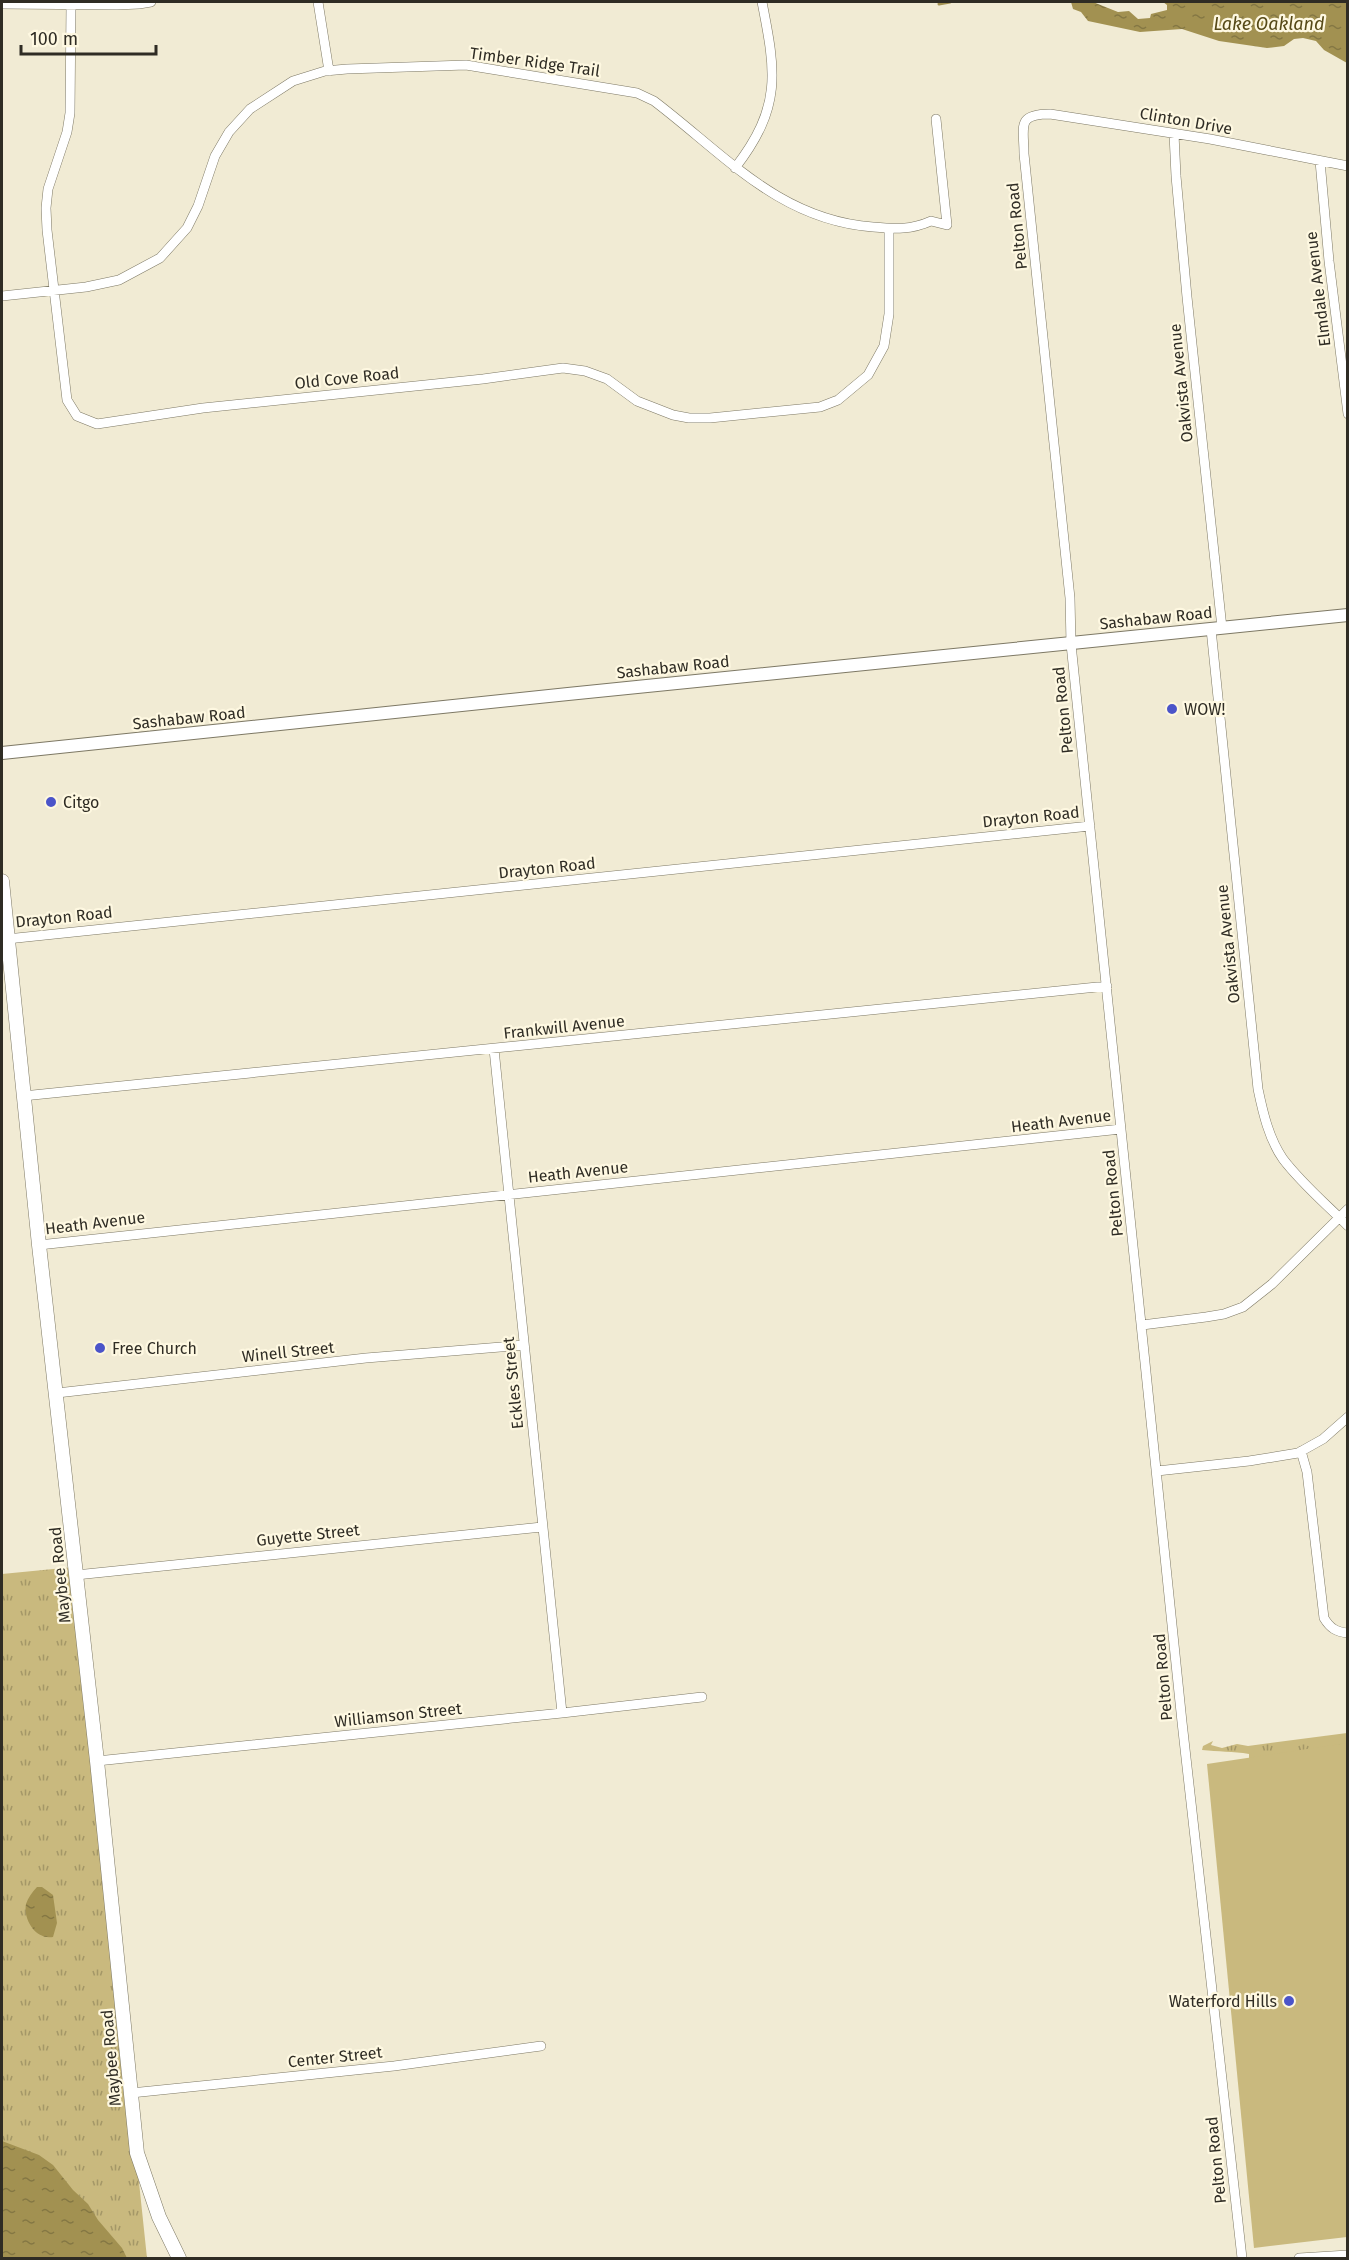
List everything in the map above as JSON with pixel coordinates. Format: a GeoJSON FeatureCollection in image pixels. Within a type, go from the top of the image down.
{"type":"FeatureCollection","features":[{"type":"Feature","properties":{"kind":"main road","name":"Maybee Road"},"geometry":{"type":"LineString","coordinates":[[2,881],[7,939],[6,964],[57,1393],[137,2153],[159,2217],[179,2259]]}},
{"type":"Feature","properties":{"kind":"street"},"geometry":{"type":"LineString","coordinates":[[2,4],[71,5],[150,2]]}},
{"type":"Feature","properties":{"kind":"street"},"geometry":{"type":"LineString","coordinates":[[318,2],[329,71]]}},
{"type":"Feature","properties":{"kind":"street"},"geometry":{"type":"LineString","coordinates":[[735,168],[751,147],[764,124],[771,101],[774,81],[773,62],[762,2]]}},
{"type":"Feature","properties":{"kind":"street","name":"Old Cove Road"},"geometry":{"type":"LineString","coordinates":[[71,5],[70,113],[67,132],[48,189],[46,208],[67,400],[76,416],[97,424],[203,408],[483,380],[563,368],[585,370],[607,379],[638,401],[673,415],[710,418],[820,406],[838,400],[868,375],[884,346],[889,314],[889,229]]}},
{"type":"Feature","properties":{"kind":"street","name":"Timber Ridge Trail"},"geometry":{"type":"LineString","coordinates":[[2,296],[119,280],[160,258],[186,228],[198,206],[215,156],[230,132],[250,109],[293,81],[329,71],[466,65],[637,93],[654,101],[735,168],[772,194],[806,212],[833,221],[889,229],[905,230],[919,227],[931,220],[946,225],[936,119]]}},
{"type":"Feature","properties":{"kind":"street","name":"Clinton Drive"},"geometry":{"type":"LineString","coordinates":[[1024,124],[1026,118],[1031,115],[1050,114],[1347,166]]}},
{"type":"Feature","properties":{"kind":"street","name":"Pelton Road"},"geometry":{"type":"LineString","coordinates":[[1024,124],[1024,154],[1070,598],[1071,644],[1182,1722],[1242,2259]]}},
{"type":"Feature","properties":{"kind":"street","name":"Oakvista Avenue"},"geometry":{"type":"LineString","coordinates":[[1174,134],[1258,1089],[1269,1132],[1282,1158],[1347,1226]]}},
{"type":"Feature","properties":{"kind":"street","name":"Elmdale Avenue"},"geometry":{"type":"LineString","coordinates":[[1320,161],[1347,414]]}},
{"type":"Feature","properties":{"kind":"street","name":"Sashabaw Road"},"geometry":{"type":"LineString","coordinates":[[2,753],[1347,615]]}},
{"type":"Feature","properties":{"kind":"street","name":"Drayton Road"},"geometry":{"type":"LineString","coordinates":[[7,939],[1090,826]]}},
{"type":"Feature","properties":{"kind":"street","name":"Frankwill Avenue"},"geometry":{"type":"LineString","coordinates":[[23,1096],[1107,986]]}},
{"type":"Feature","properties":{"kind":"street","name":"Eckles Street"},"geometry":{"type":"LineString","coordinates":[[494,1049],[562,1713]]}},
{"type":"Feature","properties":{"kind":"street","name":"Heath Avenue"},"geometry":{"type":"LineString","coordinates":[[39,1245],[1121,1129]]}},
{"type":"Feature","properties":{"kind":"street"},"geometry":{"type":"LineString","coordinates":[[1142,1325],[1224,1314],[1243,1307],[1272,1284],[1347,1209]]}},
{"type":"Feature","properties":{"kind":"street","name":"Winell Street"},"geometry":{"type":"LineString","coordinates":[[57,1393],[366,1358],[524,1346]]}},
{"type":"Feature","properties":{"kind":"street"},"geometry":{"type":"LineString","coordinates":[[1157,1471],[1249,1461],[1301,1451],[1323,1439],[1347,1417]]}},
{"type":"Feature","properties":{"kind":"street"},"geometry":{"type":"LineString","coordinates":[[1301,1451],[1307,1472],[1321,1605],[1329,1626],[1344,1633]]}},
{"type":"Feature","properties":{"kind":"street","name":"Guyette Street"},"geometry":{"type":"LineString","coordinates":[[76,1575],[542,1527]]}},
{"type":"Feature","properties":{"kind":"street","name":"Williamson Street"},"geometry":{"type":"LineString","coordinates":[[97,1761],[562,1713],[702,1696]]}},
{"type":"Feature","properties":{"kind":"street","name":"Center Street"},"geometry":{"type":"LineString","coordinates":[[131,2093],[394,2066],[541,2046]]}},
{"type":"Feature","properties":{"kind":"street"},"geometry":{"type":"LineString","coordinates":[[1299,2259],[1347,2255]]}},
{"type":"Feature","properties":{"kind":"green space"},"geometry":{"type":"Polygon","coordinates":[[[74,1567],[147,2258],[2,2258],[2,1574],[74,1567]]]}},
{"type":"Feature","properties":{"kind":"green space"},"geometry":{"type":"Polygon","coordinates":[[[1347,1733],[1347,1749],[1249,1761],[1249,1754],[1202,1750],[1203,1746],[1213,1741],[1211,1745],[1222,1748],[1237,1744],[1248,1746],[1347,1733]]]}},
{"type":"Feature","properties":{"kind":"green space","name":"Waterford Hills"},"geometry":{"type":"Polygon","coordinates":[[[1347,1743],[1347,2237],[1254,2248],[1207,1764],[1347,1743]]]}},
{"type":"Feature","properties":{"kind":"water","name":"Lake Oakland"},"geometry":{"type":"Polygon","coordinates":[[[1071,2],[1093,2],[1118,12],[1129,11],[1138,19],[1150,18],[1151,14],[1167,10],[1167,5],[1163,2],[1347,2],[1347,63],[1324,50],[1316,41],[1303,38],[1294,39],[1284,46],[1267,48],[1219,41],[1182,29],[1140,32],[1088,21],[1081,12],[1073,9],[1071,2]]]}},
{"type":"Feature","properties":{"kind":"water"},"geometry":{"type":"Polygon","coordinates":[[[37,1887],[42,1887],[53,1895],[57,1923],[53,1937],[36,1932],[27,1916],[26,1904],[37,1887]]]}},
{"type":"Feature","properties":{"kind":"water"},"geometry":{"type":"Polygon","coordinates":[[[2,2141],[39,2155],[53,2165],[73,2190],[88,2204],[98,2220],[122,2248],[127,2258],[2,2258],[2,2141]]]}},
{"type":"Feature","properties":{"kind":"waterway"},"geometry":{"type":"LineString","coordinates":[[939,4],[950,2]]}},
{"type":"Feature","properties":{"kind":"place","name":"WOW!"},"geometry":{"type":"Point","coordinates":[1172,709]}},
{"type":"Feature","properties":{"kind":"place","name":"Citgo"},"geometry":{"type":"Point","coordinates":[51,802]}},
{"type":"Feature","properties":{"kind":"place","name":"Free Church"},"geometry":{"type":"Point","coordinates":[100,1348]}},
{"type":"Feature","properties":{"kind":"place","name":"Waterford Hills"},"geometry":{"type":"Point","coordinates":[1289,2001]}}]}
